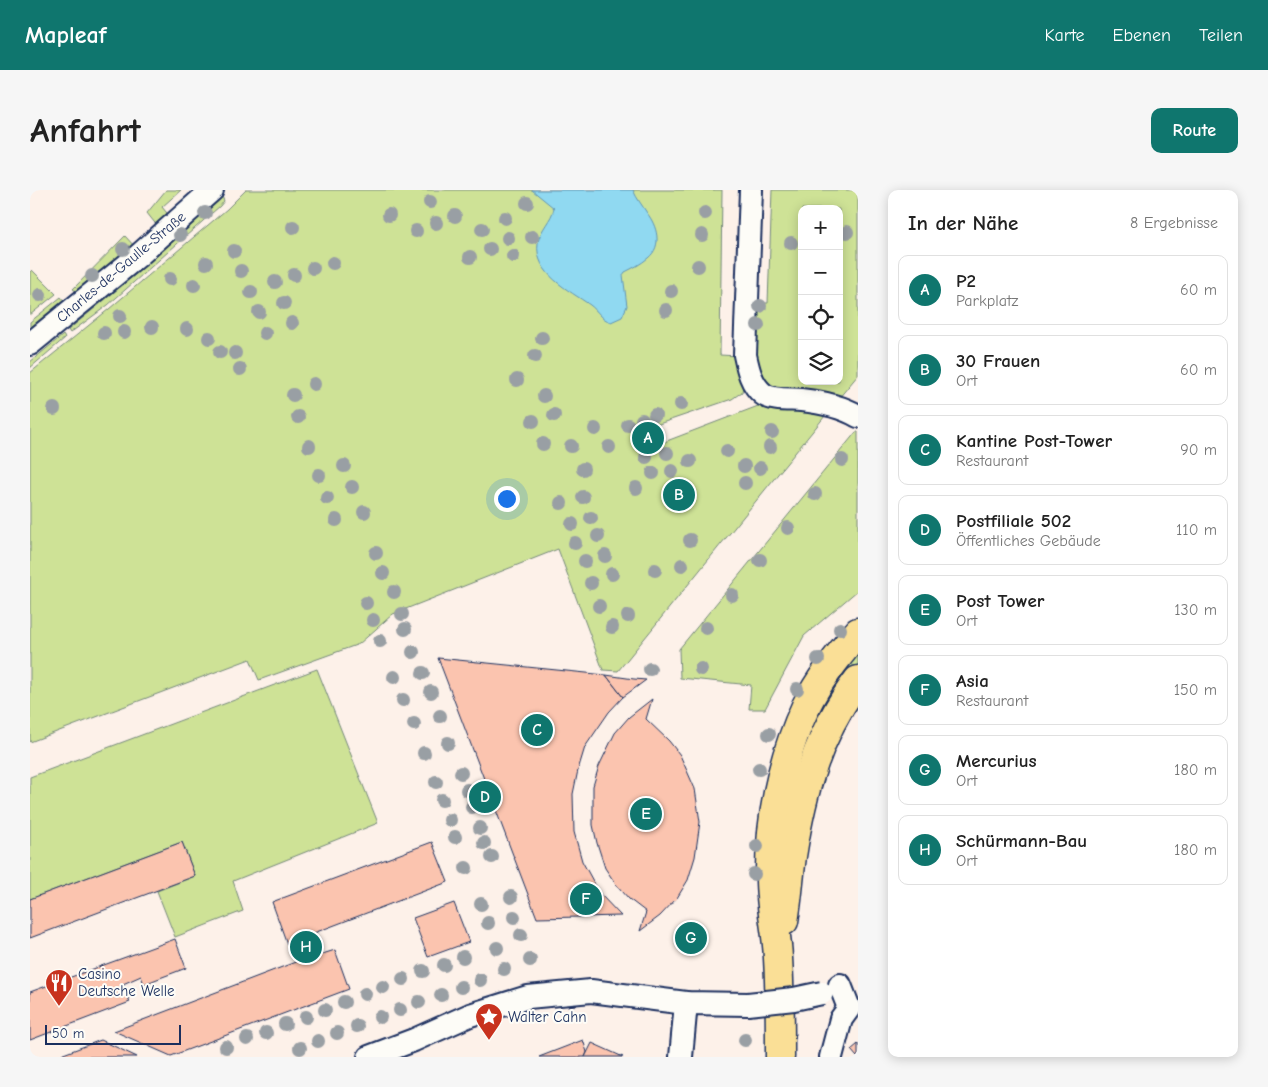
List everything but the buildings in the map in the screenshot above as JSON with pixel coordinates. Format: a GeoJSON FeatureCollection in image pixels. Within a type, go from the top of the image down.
{"type":"FeatureCollection","features":[{"type":"Feature","properties":{"kind":"main road"},"geometry":{"type":"LineString","coordinates":[[780,1057],[778,956],[772,914],[770,881],[770,852],[777,796],[787,755],[806,706],[829,669],[858,632]]}},
{"type":"Feature","properties":{"kind":"main road"},"geometry":{"type":"LineString","coordinates":[[778,956],[797,825],[812,764],[836,712],[858,680]]}},
{"type":"Feature","properties":{"kind":"street","name":"Charles-de-Gaulle-Straße"},"geometry":{"type":"LineString","coordinates":[[30,344],[138,256],[212,190]]}},
{"type":"Feature","properties":{"kind":"street"},"geometry":{"type":"LineString","coordinates":[[751,190],[745,355],[754,382],[764,395],[780,399],[825,404],[858,416]]}},
{"type":"Feature","properties":{"kind":"street"},"geometry":{"type":"LineString","coordinates":[[369,1057],[414,1040],[470,1015],[528,997],[591,991],[686,1003],[748,1004],[794,999],[840,985],[849,1008],[842,1019],[831,1057]]}},
{"type":"Feature","properties":{"kind":"street"},"geometry":{"type":"LineString","coordinates":[[681,1057],[686,1003]]}},
{"type":"Feature","properties":{"kind":"green space"},"geometry":{"type":"Polygon","coordinates":[[[166,190],[181,190],[162,207],[171,218],[158,227],[147,213],[166,190]]]}},
{"type":"Feature","properties":{"kind":"green space"},"geometry":{"type":"Polygon","coordinates":[[[246,190],[722,190],[720,355],[738,356],[743,386],[742,392],[732,399],[644,429],[651,447],[766,403],[825,416],[618,671],[603,670],[558,549],[393,614],[359,644],[259,680],[250,659],[30,742],[30,373],[109,309],[227,209],[246,190]]]}},
{"type":"Feature","properties":{"kind":"green space"},"geometry":{"type":"Polygon","coordinates":[[[772,190],[858,190],[858,375],[839,398],[779,389],[769,383],[762,374],[754,352],[753,303],[768,303],[772,190]]]}},
{"type":"Feature","properties":{"kind":"green space"},"geometry":{"type":"Polygon","coordinates":[[[221,194],[224,201],[220,206],[108,305],[70,333],[68,330],[141,270],[141,263],[221,194]]]}},
{"type":"Feature","properties":{"kind":"green space"},"geometry":{"type":"Polygon","coordinates":[[[125,236],[135,247],[77,292],[73,289],[125,236]]]}},
{"type":"Feature","properties":{"kind":"green space"},"geometry":{"type":"Polygon","coordinates":[[[32,270],[56,294],[30,315],[30,272],[32,270]]]}},
{"type":"Feature","properties":{"kind":"green space"},"geometry":{"type":"Polygon","coordinates":[[[61,297],[66,304],[30,336],[30,322],[61,297]]]}},
{"type":"Feature","properties":{"kind":"green space"},"geometry":{"type":"Polygon","coordinates":[[[63,335],[65,338],[30,368],[30,362],[63,335]]]}},
{"type":"Feature","properties":{"kind":"green space"},"geometry":{"type":"Polygon","coordinates":[[[856,432],[858,432],[858,590],[804,636],[765,709],[749,709],[751,685],[680,678],[679,649],[856,432]]]}},
{"type":"Feature","properties":{"kind":"green space"},"geometry":{"type":"Polygon","coordinates":[[[858,648],[858,664],[838,691],[783,817],[814,716],[858,648]]]}},
{"type":"Feature","properties":{"kind":"green space"},"geometry":{"type":"Polygon","coordinates":[[[317,669],[378,823],[233,881],[243,911],[175,937],[157,891],[195,876],[182,842],[30,899],[30,777],[317,669]]]}},
{"type":"Feature","properties":{"kind":"water"},"geometry":{"type":"Polygon","coordinates":[[[532,190],[633,190],[651,218],[656,230],[657,242],[656,248],[648,258],[623,275],[627,306],[622,317],[611,322],[605,319],[590,305],[563,287],[541,264],[538,254],[539,238],[554,208],[532,190]]]}},
{"type":"Feature","properties":{"kind":"place","name":"P2"},"geometry":{"type":"Point","coordinates":[648,438]}},
{"type":"Feature","properties":{"kind":"place","name":"30 Frauen"},"geometry":{"type":"Point","coordinates":[679,495]}},
{"type":"Feature","properties":{"kind":"place","name":"Kantine Post-Tower"},"geometry":{"type":"Point","coordinates":[537,730]}},
{"type":"Feature","properties":{"kind":"place","name":"Postfiliale 502"},"geometry":{"type":"Point","coordinates":[485,797]}},
{"type":"Feature","properties":{"kind":"place","name":"Post Tower"},"geometry":{"type":"Point","coordinates":[646,814]}},
{"type":"Feature","properties":{"kind":"place","name":"Asia"},"geometry":{"type":"Point","coordinates":[586,899]}},
{"type":"Feature","properties":{"kind":"place","name":"Mercurius"},"geometry":{"type":"Point","coordinates":[691,938]}},
{"type":"Feature","properties":{"kind":"place","name":"Schürmann-Bau"},"geometry":{"type":"Point","coordinates":[306,947]}},
{"type":"Feature","properties":{"kind":"place","name":"Casino Deutsche Welle"},"geometry":{"type":"Point","coordinates":[59,1007]}},
{"type":"Feature","properties":{"kind":"place","name":"Walter Cahn"},"geometry":{"type":"Point","coordinates":[489,1041]}}]}
